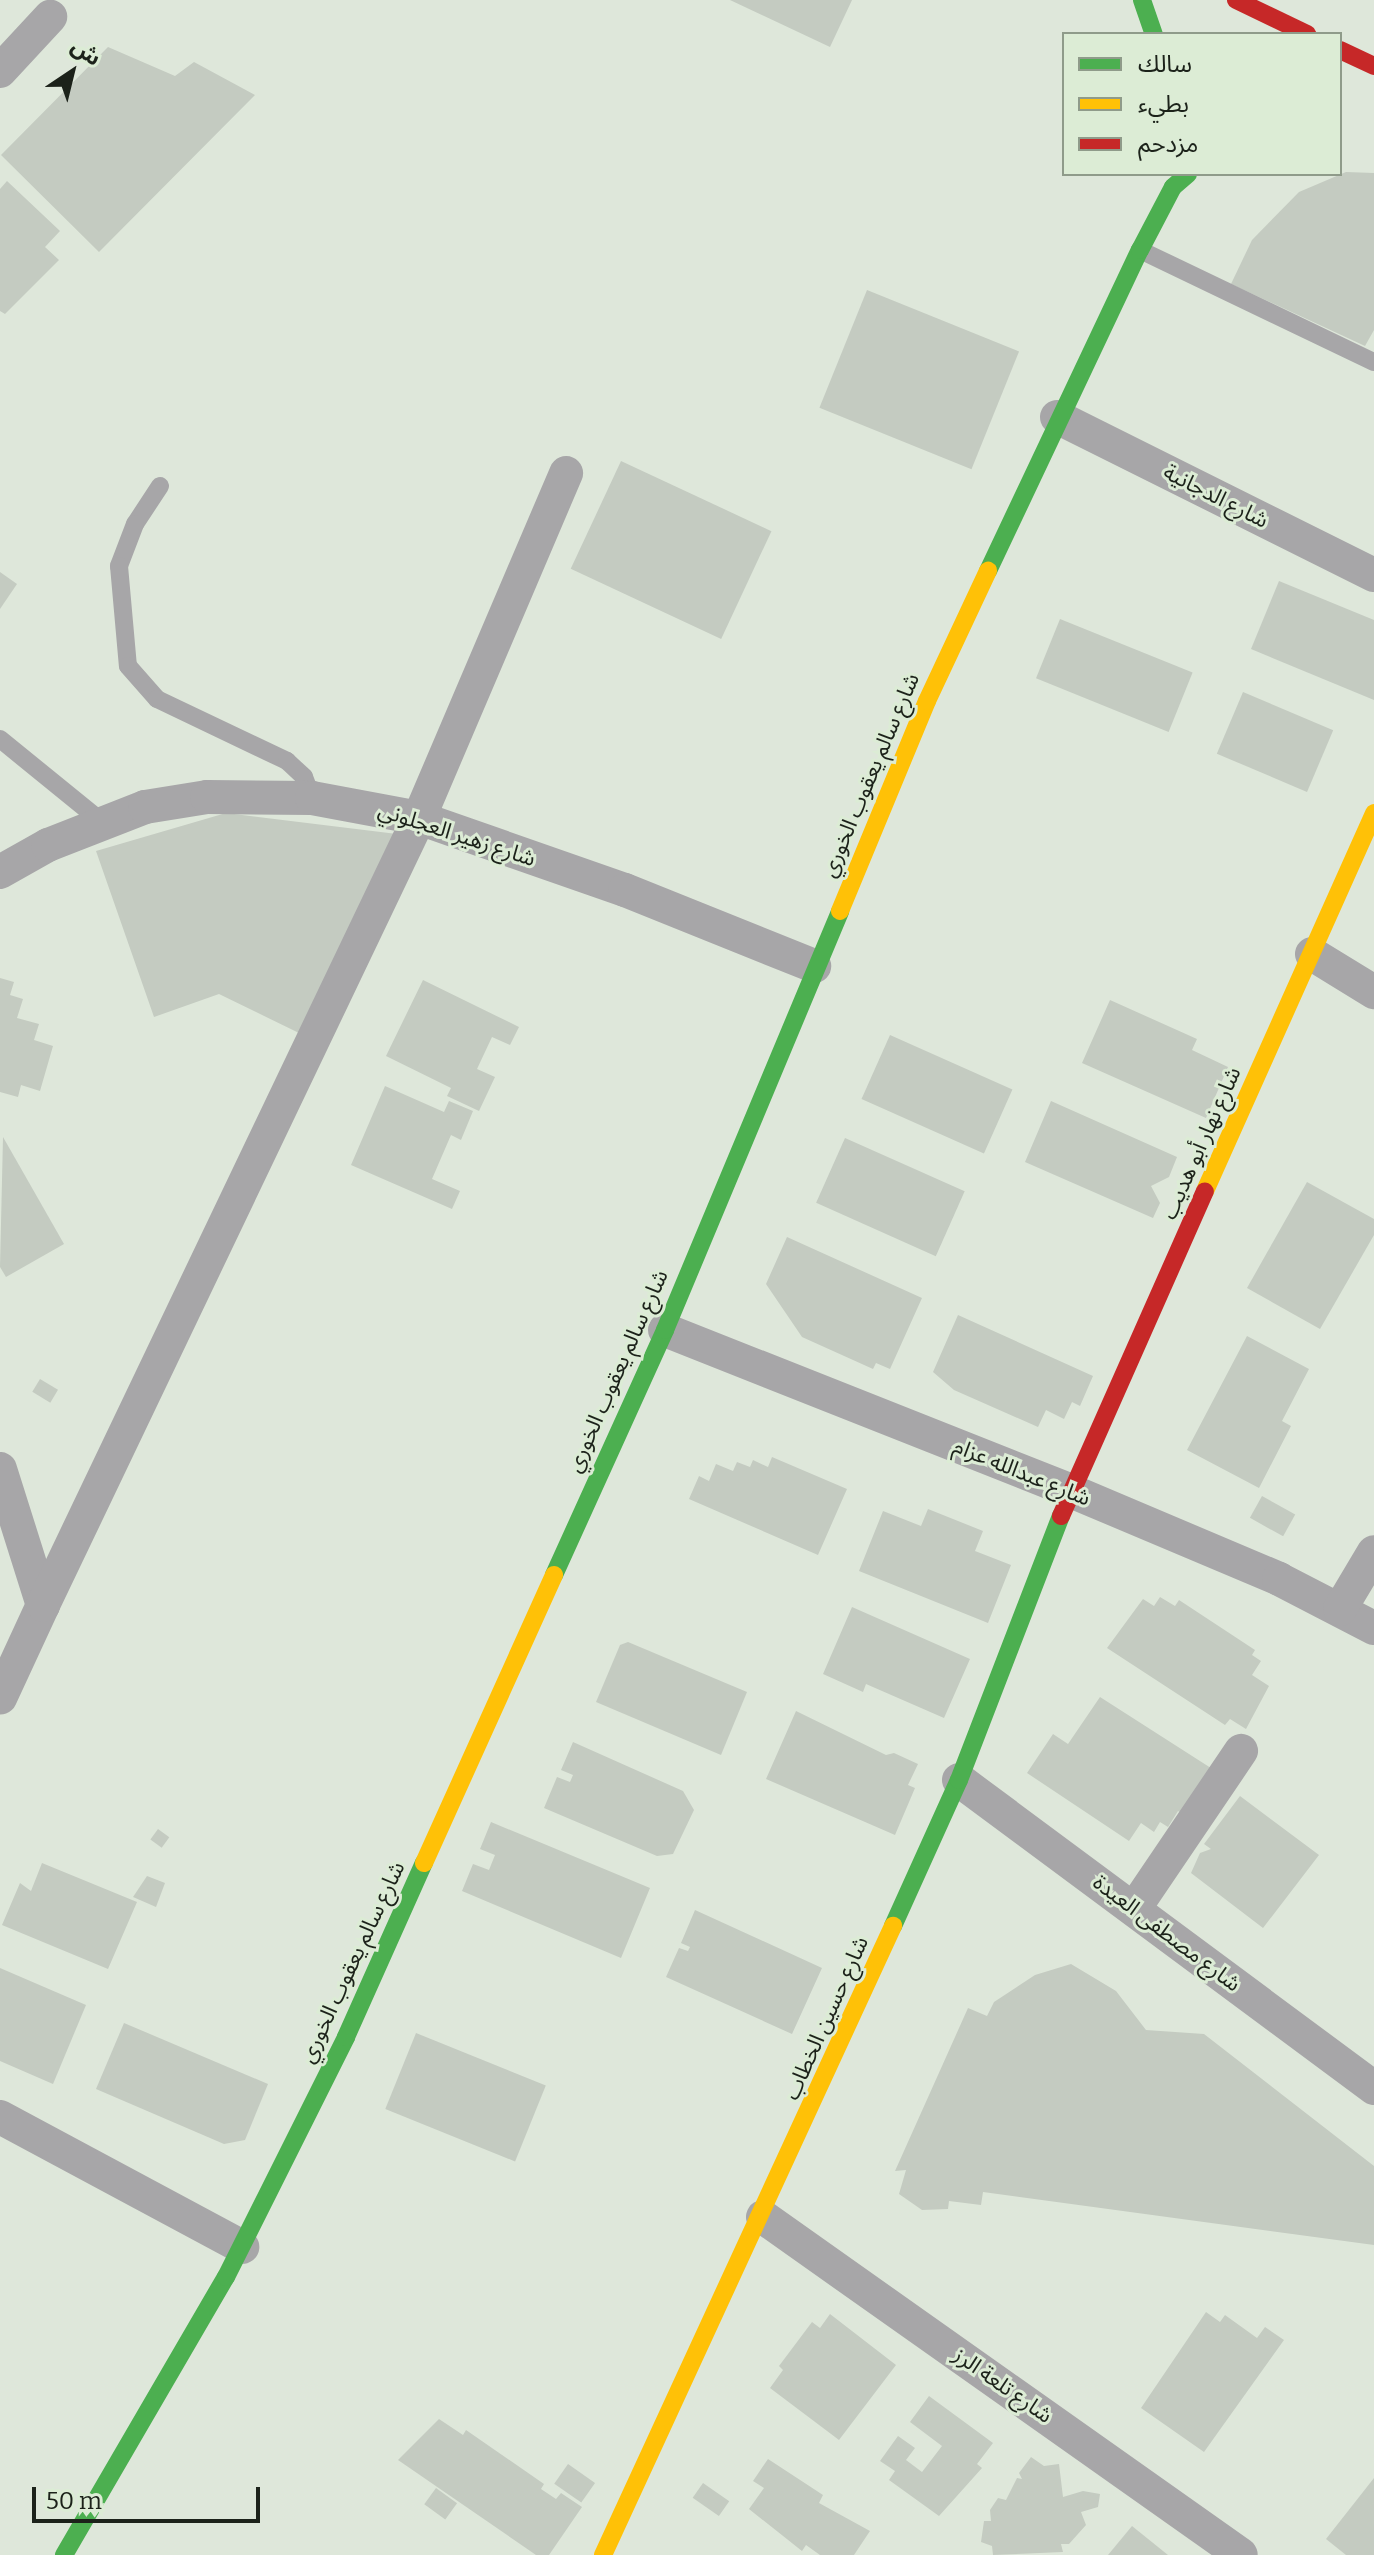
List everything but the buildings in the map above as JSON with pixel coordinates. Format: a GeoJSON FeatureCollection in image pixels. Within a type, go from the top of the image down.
{"type":"FeatureCollection","features":[{"type":"Feature","properties":{"kind":"street"},"geometry":{"type":"LineString","coordinates":[[1142,0],[1153,32]]}},
{"type":"Feature","properties":{"kind":"street"},"geometry":{"type":"LineString","coordinates":[[1236,0],[1303,32]]}},
{"type":"Feature","properties":{"kind":"street"},"geometry":{"type":"LineString","coordinates":[[0,71],[50,17]]}},
{"type":"Feature","properties":{"kind":"street"},"geometry":{"type":"LineString","coordinates":[[1342,51],[1374,66]]}},
{"type":"Feature","properties":{"kind":"street","name":"شارع سالم يعقوب الخوري"},"geometry":{"type":"LineString","coordinates":[[64,2555],[242,2247],[346,2037],[665,1330],[814,966],[927,701],[1057,417],[1173,181]]}},
{"type":"Feature","properties":{"kind":"street","name":"شارع الدجانية"},"geometry":{"type":"LineString","coordinates":[[1057,417],[1374,575]]}},
{"type":"Feature","properties":{"kind":"street"},"geometry":{"type":"LineString","coordinates":[[0,1698],[419,818],[566,473]]}},
{"type":"Feature","properties":{"kind":"street","name":"شارع زهير العجلوني"},"geometry":{"type":"LineString","coordinates":[[0,872],[101,821],[145,807],[207,797],[312,798],[419,818],[625,890],[814,966]]}},
{"type":"Feature","properties":{"kind":"street","name":"شارع نهار أبو هديب"},"geometry":{"type":"LineString","coordinates":[[1071,1491],[1374,813]]}},
{"type":"Feature","properties":{"kind":"street"},"geometry":{"type":"LineString","coordinates":[[1312,954],[1374,992]]}},
{"type":"Feature","properties":{"kind":"street","name":"شارع عبدالله عزام"},"geometry":{"type":"LineString","coordinates":[[665,1330],[1071,1491],[1340,1609],[1374,1628]]}},
{"type":"Feature","properties":{"kind":"street"},"geometry":{"type":"LineString","coordinates":[[0,1469],[43,1605]]}},
{"type":"Feature","properties":{"kind":"street","name":"شارع حسين الخطاب"},"geometry":{"type":"LineString","coordinates":[[603,2555],[763,2217],[959,1780],[1071,1491]]}},
{"type":"Feature","properties":{"kind":"street"},"geometry":{"type":"LineString","coordinates":[[1340,1609],[1374,1552]]}},
{"type":"Feature","properties":{"kind":"street"},"geometry":{"type":"LineString","coordinates":[[1134,1909],[1241,1751]]}},
{"type":"Feature","properties":{"kind":"street","name":"شارع مصطفى العيدة"},"geometry":{"type":"LineString","coordinates":[[959,1780],[1374,2088]]}},
{"type":"Feature","properties":{"kind":"street"},"geometry":{"type":"LineString","coordinates":[[0,2117],[242,2247]]}},
{"type":"Feature","properties":{"kind":"street","name":"شارع تلعة الرز"},"geometry":{"type":"LineString","coordinates":[[763,2217],[1241,2555]]}},
{"type":"Feature","properties":{"kind":"lane"},"geometry":{"type":"LineString","coordinates":[[1140,250],[1374,362]]}},
{"type":"Feature","properties":{"kind":"lane"},"geometry":{"type":"LineString","coordinates":[[160,486],[135,524],[119,566],[128,666],[157,699],[287,761],[304,777],[312,798]]}},
{"type":"Feature","properties":{"kind":"lane"},"geometry":{"type":"LineString","coordinates":[[0,739],[101,821]]}},
{"type":"Feature","properties":{"kind":"traffic: fast"},"geometry":{"type":"LineString","coordinates":[[1142,0],[1153,32]]}},
{"type":"Feature","properties":{"kind":"traffic: fast"},"geometry":{"type":"LineString","coordinates":[[988,571],[1140,250],[1173,187],[1186,176]]}},
{"type":"Feature","properties":{"kind":"traffic: fast"},"geometry":{"type":"LineString","coordinates":[[554,1575],[665,1330],[840,911]]}},
{"type":"Feature","properties":{"kind":"traffic: fast"},"geometry":{"type":"LineString","coordinates":[[893,1926],[959,1780],[1061,1516]]}},
{"type":"Feature","properties":{"kind":"traffic: fast"},"geometry":{"type":"LineString","coordinates":[[64,2555],[226,2277],[346,2037],[424,1863]]}},
{"type":"Feature","properties":{"kind":"traffic: slow"},"geometry":{"type":"LineString","coordinates":[[840,911],[927,701],[988,571]]}},
{"type":"Feature","properties":{"kind":"traffic: slow"},"geometry":{"type":"LineString","coordinates":[[1205,1191],[1374,813]]}},
{"type":"Feature","properties":{"kind":"traffic: slow"},"geometry":{"type":"LineString","coordinates":[[424,1863],[554,1575]]}},
{"type":"Feature","properties":{"kind":"traffic: slow"},"geometry":{"type":"LineString","coordinates":[[603,2555],[893,1926]]}},
{"type":"Feature","properties":{"kind":"traffic: jam"},"geometry":{"type":"LineString","coordinates":[[1236,0],[1303,32]]}},
{"type":"Feature","properties":{"kind":"traffic: jam"},"geometry":{"type":"LineString","coordinates":[[1342,51],[1374,66]]}},
{"type":"Feature","properties":{"kind":"traffic: jam"},"geometry":{"type":"LineString","coordinates":[[1061,1516],[1205,1191]]}}]}
